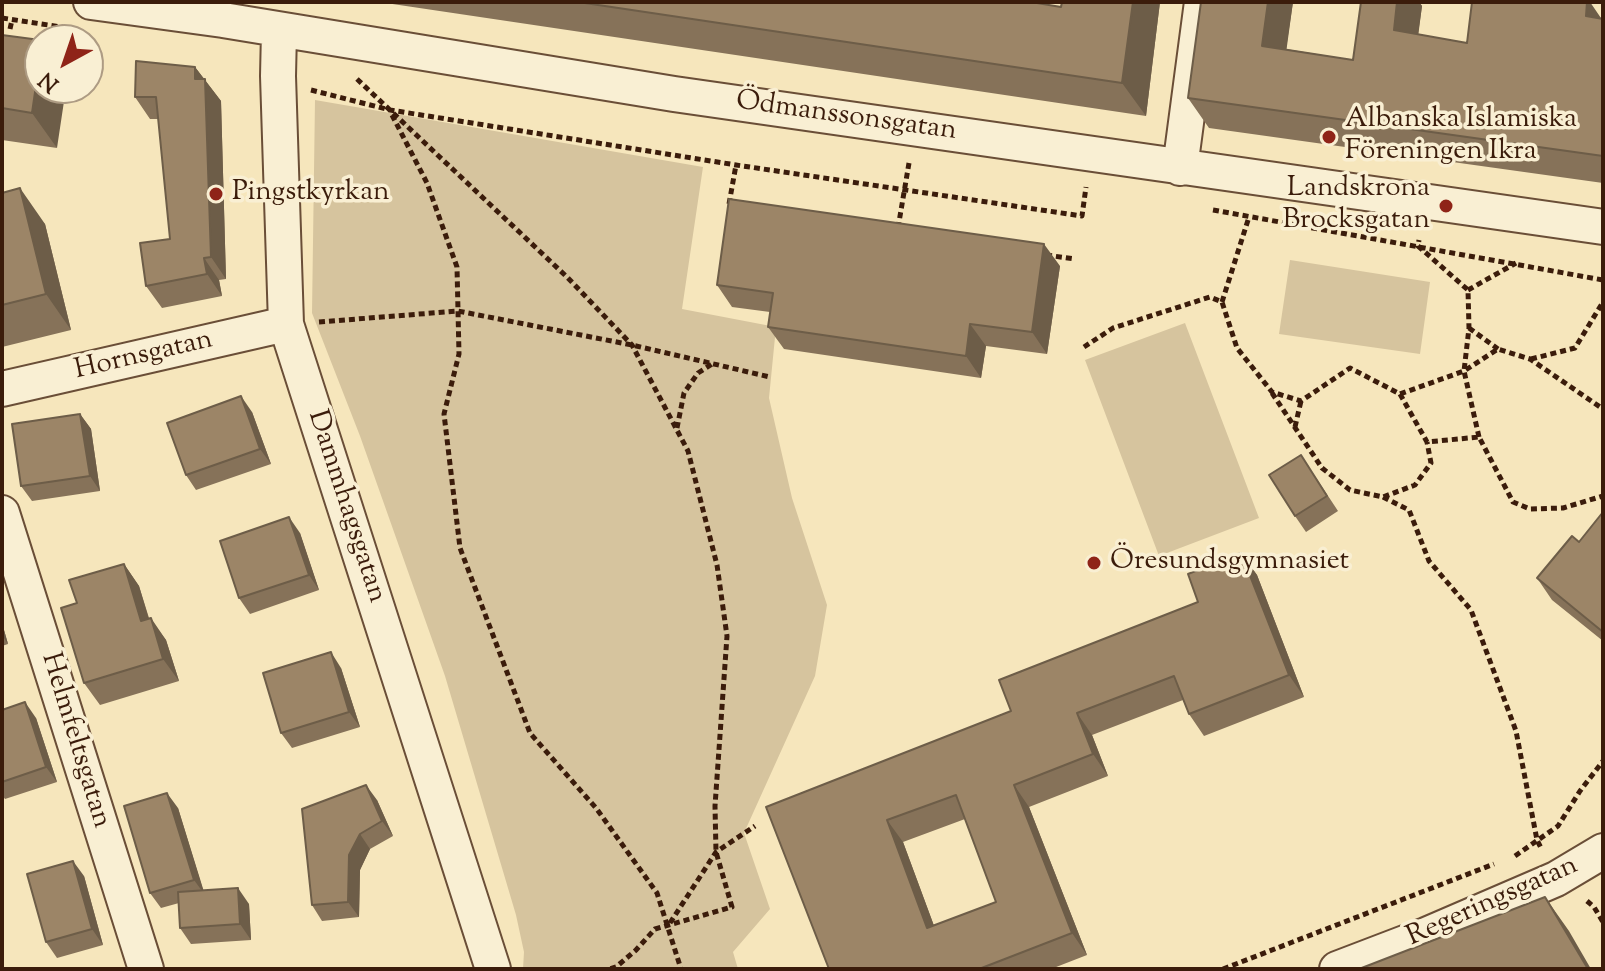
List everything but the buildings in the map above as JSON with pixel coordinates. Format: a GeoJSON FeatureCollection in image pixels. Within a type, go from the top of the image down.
{"type":"FeatureCollection","features":[{"type":"Feature","properties":{"kind":"street"},"geometry":{"type":"LineString","coordinates":[[1180,168],[1202,2]]}},
{"type":"Feature","properties":{"kind":"street","name":"Ödmanssonsgatan"},"geometry":{"type":"LineString","coordinates":[[82,16],[225,11],[279,31],[674,94],[1603,227]]}},
{"type":"Feature","properties":{"kind":"street","name":"Dammhagsgatan"},"geometry":{"type":"LineString","coordinates":[[279,31],[286,324],[493,969]]}},
{"type":"Feature","properties":{"kind":"street","name":"Hornsgatan"},"geometry":{"type":"LineString","coordinates":[[2,389],[286,324]]}},
{"type":"Feature","properties":{"kind":"street","name":"Helmfeltsgatan"},"geometry":{"type":"LineString","coordinates":[[2,513],[146,969]]}},
{"type":"Feature","properties":{"kind":"street","name":"Regeringsgatan"},"geometry":{"type":"LineString","coordinates":[[1337,969],[1556,879],[1603,851]]}},
{"type":"Feature","properties":{"kind":"path"},"geometry":{"type":"LineString","coordinates":[[2,18],[82,16]]}},
{"type":"Feature","properties":{"kind":"path"},"geometry":{"type":"LineString","coordinates":[[10,29],[12,20]]}},
{"type":"Feature","properties":{"kind":"path"},"geometry":{"type":"LineString","coordinates":[[278,76],[310,90],[390,110],[1082,216],[1087,185]]}},
{"type":"Feature","properties":{"kind":"path"},"geometry":{"type":"LineString","coordinates":[[357,79],[567,277],[632,345],[688,451],[703,503],[717,565],[727,636],[715,806],[716,852],[732,907],[655,929],[636,950],[609,969]]}},
{"type":"Feature","properties":{"kind":"path"},"geometry":{"type":"LineString","coordinates":[[390,110],[427,183],[457,267],[459,354],[444,414],[460,548],[530,733],[596,808],[657,893],[681,969]]}},
{"type":"Feature","properties":{"kind":"path"},"geometry":{"type":"LineString","coordinates":[[897,237],[910,158]]}},
{"type":"Feature","properties":{"kind":"path"},"geometry":{"type":"LineString","coordinates":[[728,209],[736,165]]}},
{"type":"Feature","properties":{"kind":"path"},"geometry":{"type":"LineString","coordinates":[[1249,217],[1222,302],[1237,348],[1272,392],[1322,468],[1350,490],[1383,497],[1409,510],[1429,561],[1471,610],[1516,731],[1537,840]]}},
{"type":"Feature","properties":{"kind":"path"},"geometry":{"type":"LineString","coordinates":[[1419,240],[1418,246],[1468,290],[1469,328],[1464,371],[1479,437],[1513,502],[1530,509],[1563,508],[1603,496]]}},
{"type":"Feature","properties":{"kind":"path"},"geometry":{"type":"LineString","coordinates":[[1045,255],[1075,259]]}},
{"type":"Feature","properties":{"kind":"path"},"geometry":{"type":"LineString","coordinates":[[1468,290],[1516,263]]}},
{"type":"Feature","properties":{"kind":"path"},"geometry":{"type":"LineString","coordinates":[[1084,347],[1113,328],[1210,297],[1222,302]]}},
{"type":"Feature","properties":{"kind":"path"},"geometry":{"type":"LineString","coordinates":[[1530,359],[1575,348],[1603,302]]}},
{"type":"Feature","properties":{"kind":"path"},"geometry":{"type":"LineString","coordinates":[[286,324],[458,311],[632,345],[770,377]]}},
{"type":"Feature","properties":{"kind":"path"},"geometry":{"type":"LineString","coordinates":[[1469,328],[1498,349],[1530,359],[1603,409]]}},
{"type":"Feature","properties":{"kind":"path"},"geometry":{"type":"LineString","coordinates":[[1400,394],[1464,371],[1498,349]]}},
{"type":"Feature","properties":{"kind":"path"},"geometry":{"type":"LineString","coordinates":[[677,429],[684,393],[698,373],[712,364]]}},
{"type":"Feature","properties":{"kind":"path"},"geometry":{"type":"LineString","coordinates":[[1295,428],[1301,401],[1350,368],[1400,394],[1427,442],[1431,463],[1415,485],[1383,497]]}},
{"type":"Feature","properties":{"kind":"path"},"geometry":{"type":"LineString","coordinates":[[1272,392],[1301,401]]}},
{"type":"Feature","properties":{"kind":"path"},"geometry":{"type":"LineString","coordinates":[[1427,442],[1479,437]]}},
{"type":"Feature","properties":{"kind":"path"},"geometry":{"type":"LineString","coordinates":[[1514,856],[1558,826],[1603,761]]}},
{"type":"Feature","properties":{"kind":"path"},"geometry":{"type":"LineString","coordinates":[[669,925],[716,852],[755,826]]}},
{"type":"Feature","properties":{"kind":"path"},"geometry":{"type":"LineString","coordinates":[[1223,969],[1500,862]]}},
{"type":"Feature","properties":{"kind":"shaded area"},"geometry":{"type":"Polygon","coordinates":[[[315,100],[703,167],[682,309],[776,327],[769,398],[792,498],[827,605],[815,676],[744,833],[770,909],[733,952],[738,969],[523,969],[524,952],[516,915],[445,676],[360,436],[312,313],[315,100]]]}},
{"type":"Feature","properties":{"kind":"shaded area"},"geometry":{"type":"Polygon","coordinates":[[[1290,260],[1430,282],[1420,354],[1279,334],[1290,260]]]}},
{"type":"Feature","properties":{"kind":"shaded area"},"geometry":{"type":"Polygon","coordinates":[[[1185,323],[1259,518],[1159,556],[1085,360],[1185,323]]]}},
{"type":"Feature","properties":{"kind":"place","name":"Albanska Islamiska Föreningen Ikra"},"geometry":{"type":"Point","coordinates":[1329,137]}},
{"type":"Feature","properties":{"kind":"place","name":"Pingstkyrkan"},"geometry":{"type":"Point","coordinates":[216,194]}},
{"type":"Feature","properties":{"kind":"place","name":"Landskrona Brocksgatan"},"geometry":{"type":"Point","coordinates":[1446,206]}},
{"type":"Feature","properties":{"kind":"place","name":"Öresundsgymnasiet"},"geometry":{"type":"Point","coordinates":[1094,563]}}]}
